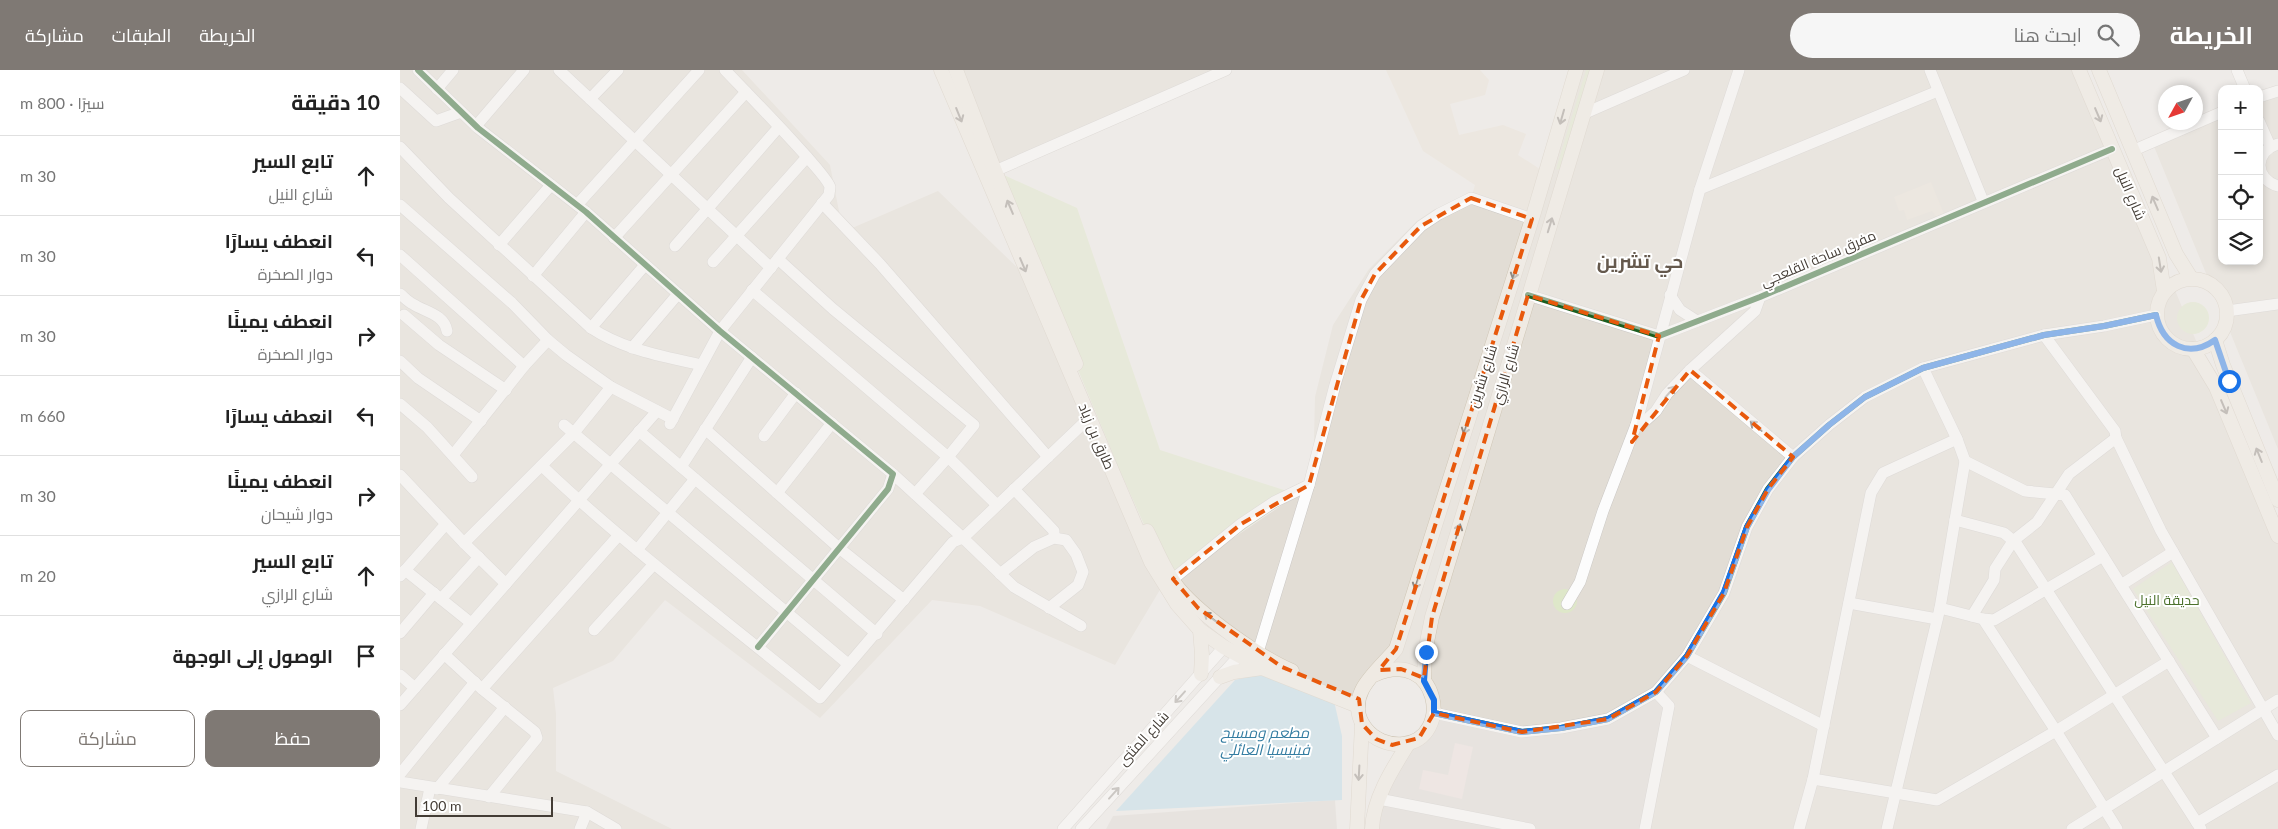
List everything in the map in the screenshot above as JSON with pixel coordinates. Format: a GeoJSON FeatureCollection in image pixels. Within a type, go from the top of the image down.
{"type":"FeatureCollection","features":[{"type":"Feature","properties":{"kind":"main road","name":"طارق بن زياد"},"geometry":{"type":"LineString","coordinates":[[941,70],[1151,562],[1177,604],[1200,630],[1244,656]]}},
{"type":"Feature","properties":{"kind":"main road"},"geometry":{"type":"LineString","coordinates":[[956,70],[995,171],[1146,529],[1178,588],[1198,608],[1237,637],[1244,656],[1242,670],[1220,677]]}},
{"type":"Feature","properties":{"kind":"main road","name":"شارع تشرين"},"geometry":{"type":"LineString","coordinates":[[1374,676],[1396,649],[1532,219],[1576,70]]}},
{"type":"Feature","properties":{"kind":"main road","name":"شارع الرازي"},"geometry":{"type":"LineString","coordinates":[[1424,681],[1426,652],[1432,617],[1597,70]]}},
{"type":"Feature","properties":{"kind":"main road","name":"شارع النيل"},"geometry":{"type":"LineString","coordinates":[[2079,70],[2159,258],[2164,291]]}},
{"type":"Feature","properties":{"kind":"main road","name":"شارع النيل"},"geometry":{"type":"LineString","coordinates":[[2099,70],[2176,254],[2191,278]]}},
{"type":"Feature","properties":{"kind":"main road"},"geometry":{"type":"LineString","coordinates":[[2191,278],[2203,280],[2214,286],[2224,299],[2227,311],[2223,329],[2215,340],[2202,347],[2193,349],[2177,346],[2166,338],[2159,327],[2156,315],[2157,305],[2164,291],[2173,283],[2191,278]]}},
{"type":"Feature","properties":{"kind":"main road"},"geometry":{"type":"LineString","coordinates":[[2215,340],[2222,365],[2278,500]]}},
{"type":"Feature","properties":{"kind":"main road"},"geometry":{"type":"LineString","coordinates":[[2193,349],[2216,387],[2278,536]]}},
{"type":"Feature","properties":{"kind":"main road"},"geometry":{"type":"LineString","coordinates":[[1200,630],[1201,674]]}},
{"type":"Feature","properties":{"kind":"main road"},"geometry":{"type":"LineString","coordinates":[[1237,637],[1231,639],[1226,644],[1244,656],[1282,667],[1358,702]]}},
{"type":"Feature","properties":{"kind":"main road"},"geometry":{"type":"LineString","coordinates":[[1357,829],[1362,724],[1358,702],[1362,690],[1374,676],[1387,669],[1401,669],[1417,675],[1424,681],[1434,700],[1434,713],[1427,730],[1419,738],[1408,744],[1392,745],[1376,740],[1362,724]]}},
{"type":"Feature","properties":{"kind":"main road"},"geometry":{"type":"LineString","coordinates":[[1372,829],[1379,798],[1408,744]]}},
{"type":"Feature","properties":{"kind":"street"},"geometry":{"type":"LineString","coordinates":[[418,70],[476,126],[581,208],[720,331],[893,474],[1014,587],[1081,626]]}},
{"type":"Feature","properties":{"kind":"street"},"geometry":{"type":"LineString","coordinates":[[437,89],[454,70]]}},
{"type":"Feature","properties":{"kind":"street"},"geometry":{"type":"LineString","coordinates":[[476,126],[524,70]]}},
{"type":"Feature","properties":{"kind":"street"},"geometry":{"type":"LineString","coordinates":[[559,70],[737,236],[833,309],[974,424],[915,494]]}},
{"type":"Feature","properties":{"kind":"street"},"geometry":{"type":"LineString","coordinates":[[590,99],[618,70]]}},
{"type":"Feature","properties":{"kind":"street"},"geometry":{"type":"LineString","coordinates":[[533,276],[581,208],[634,140],[699,70]]}},
{"type":"Feature","properties":{"kind":"street"},"geometry":{"type":"LineString","coordinates":[[400,205],[512,303],[548,340],[588,372],[611,387],[657,410],[671,422],[720,331],[829,195],[830,188],[807,157],[725,70]]}},
{"type":"Feature","properties":{"kind":"street"},"geometry":{"type":"LineString","coordinates":[[995,171],[1226,70]]}},
{"type":"Feature","properties":{"kind":"street"},"geometry":{"type":"LineString","coordinates":[[1583,114],[1684,70]]}},
{"type":"Feature","properties":{"kind":"street"},"geometry":{"type":"LineString","coordinates":[[1567,604],[1580,582],[1603,511],[1636,426],[1658,336],[1700,189],[1739,70]]}},
{"type":"Feature","properties":{"kind":"street"},"geometry":{"type":"LineString","coordinates":[[1930,70],[1983,201]]}},
{"type":"Feature","properties":{"kind":"street"},"geometry":{"type":"LineString","coordinates":[[2237,70],[2243,85]]}},
{"type":"Feature","properties":{"kind":"street"},"geometry":{"type":"LineString","coordinates":[[400,88],[436,121],[461,112]]}},
{"type":"Feature","properties":{"kind":"street"},"geometry":{"type":"LineString","coordinates":[[1700,189],[1938,91]]}},
{"type":"Feature","properties":{"kind":"street"},"geometry":{"type":"LineString","coordinates":[[614,238],[746,92]]}},
{"type":"Feature","properties":{"kind":"street"},"geometry":{"type":"LineString","coordinates":[[2263,96],[2278,92]]}},
{"type":"Feature","properties":{"kind":"street"},"geometry":{"type":"LineString","coordinates":[[2132,151],[2218,114]]}},
{"type":"Feature","properties":{"kind":"street"},"geometry":{"type":"LineString","coordinates":[[2263,127],[2274,145],[2263,153],[2260,167],[2265,179],[2278,186]]}},
{"type":"Feature","properties":{"kind":"street"},"geometry":{"type":"LineString","coordinates":[[675,246],[778,128]]}},
{"type":"Feature","properties":{"kind":"street"},"geometry":{"type":"LineString","coordinates":[[400,147],[499,245],[591,328],[610,340],[632,348],[701,365]]}},
{"type":"Feature","properties":{"kind":"street","name":"مفرق ساحة القلعجي"},"geometry":{"type":"LineString","coordinates":[[1658,336],[1760,297],[1983,201],[2112,149]]}},
{"type":"Feature","properties":{"kind":"street"},"geometry":{"type":"LineString","coordinates":[[713,262],[807,157]]}},
{"type":"Feature","properties":{"kind":"street"},"geometry":{"type":"LineString","coordinates":[[499,245],[551,185]]}},
{"type":"Feature","properties":{"kind":"street"},"geometry":{"type":"LineString","coordinates":[[1244,656],[1309,485],[1335,385],[1358,310],[1375,274],[1421,226],[1439,214],[1471,198],[1532,219]]}},
{"type":"Feature","properties":{"kind":"street"},"geometry":{"type":"LineString","coordinates":[[822,203],[880,264],[1048,456]]}},
{"type":"Feature","properties":{"kind":"street"},"geometry":{"type":"LineString","coordinates":[[400,255],[524,366]]}},
{"type":"Feature","properties":{"kind":"street"},"geometry":{"type":"LineString","coordinates":[[591,328],[645,265]]}},
{"type":"Feature","properties":{"kind":"street"},"geometry":{"type":"LineString","coordinates":[[752,290],[948,457],[998,505]]}},
{"type":"Feature","properties":{"kind":"street"},"geometry":{"type":"LineString","coordinates":[[400,294],[413,305],[434,314],[445,324],[447,331]]}},
{"type":"Feature","properties":{"kind":"street"},"geometry":{"type":"LineString","coordinates":[[632,348],[678,294]]}},
{"type":"Feature","properties":{"kind":"street"},"geometry":{"type":"LineString","coordinates":[[1528,295],[1658,336]]}},
{"type":"Feature","properties":{"kind":"street"},"geometry":{"type":"LineString","coordinates":[[1670,295],[1680,310],[1697,321]]}},
{"type":"Feature","properties":{"kind":"street"},"geometry":{"type":"LineString","coordinates":[[1636,426],[1656,411],[1668,394],[1690,370],[1755,311],[1760,297]]}},
{"type":"Feature","properties":{"kind":"street"},"geometry":{"type":"LineString","coordinates":[[2227,311],[2278,304]]}},
{"type":"Feature","properties":{"kind":"street"},"geometry":{"type":"LineString","coordinates":[[413,305],[402,318],[506,390]]}},
{"type":"Feature","properties":{"kind":"street"},"geometry":{"type":"LineString","coordinates":[[1434,713],[1522,732],[1561,728],[1608,719],[1656,692],[1687,656],[1724,592],[1747,527],[1768,490],[1793,457],[1829,425],[1865,397],[1923,368],[2044,335],[2120,323],[2156,315]]}},
{"type":"Feature","properties":{"kind":"street"},"geometry":{"type":"LineString","coordinates":[[2044,335],[2115,431],[2116,438],[2173,552],[2278,735]]}},
{"type":"Feature","properties":{"kind":"street"},"geometry":{"type":"LineString","coordinates":[[454,455],[524,366],[548,340]]}},
{"type":"Feature","properties":{"kind":"street"},"geometry":{"type":"LineString","coordinates":[[681,467],[752,357]]}},
{"type":"Feature","properties":{"kind":"street"},"geometry":{"type":"LineString","coordinates":[[400,361],[418,378],[481,421]]}},
{"type":"Feature","properties":{"kind":"street"},"geometry":{"type":"LineString","coordinates":[[1887,829],[1938,613],[1965,461],[1957,439],[1923,368]]}},
{"type":"Feature","properties":{"kind":"street"},"geometry":{"type":"LineString","coordinates":[[1690,370],[1793,457]]}},
{"type":"Feature","properties":{"kind":"street"},"geometry":{"type":"LineString","coordinates":[[464,543],[574,434],[611,387]]}},
{"type":"Feature","properties":{"kind":"street"},"geometry":{"type":"LineString","coordinates":[[764,436],[796,393]]}},
{"type":"Feature","properties":{"kind":"street"},"geometry":{"type":"LineString","coordinates":[[400,404],[427,427],[472,476]]}},
{"type":"Feature","properties":{"kind":"street"},"geometry":{"type":"LineString","coordinates":[[400,705],[657,410]]}},
{"type":"Feature","properties":{"kind":"street"},"geometry":{"type":"LineString","coordinates":[[542,466],[578,501],[820,698],[848,664],[877,634],[953,542],[962,538],[1089,418]]}},
{"type":"Feature","properties":{"kind":"street"},"geometry":{"type":"LineString","coordinates":[[777,493],[832,423]]}},
{"type":"Feature","properties":{"kind":"street"},"geometry":{"type":"LineString","coordinates":[[564,425],[848,664]]}},
{"type":"Feature","properties":{"kind":"street"},"geometry":{"type":"LineString","coordinates":[[705,429],[838,548],[904,600]]}},
{"type":"Feature","properties":{"kind":"street"},"geometry":{"type":"LineString","coordinates":[[639,431],[877,634]]}},
{"type":"Feature","properties":{"kind":"street"},"geometry":{"type":"LineString","coordinates":[[1977,617],[1994,580],[1995,569],[2013,541],[2037,522],[2069,474],[2116,438]]}},
{"type":"Feature","properties":{"kind":"street"},"geometry":{"type":"LineString","coordinates":[[1799,829],[1813,779],[1871,494],[1883,473],[1957,439]]}},
{"type":"Feature","properties":{"kind":"street"},"geometry":{"type":"LineString","coordinates":[[1965,461],[2025,491],[2065,495],[2217,738]]}},
{"type":"Feature","properties":{"kind":"street"},"geometry":{"type":"LineString","coordinates":[[758,647],[888,489],[893,474]]}},
{"type":"Feature","properties":{"kind":"street"},"geometry":{"type":"LineString","coordinates":[[400,475],[464,543],[506,584]]}},
{"type":"Feature","properties":{"kind":"street"},"geometry":{"type":"LineString","coordinates":[[637,550],[695,478]]}},
{"type":"Feature","properties":{"kind":"street"},"geometry":{"type":"LineString","coordinates":[[1173,580],[1241,524],[1274,502],[1309,485]]}},
{"type":"Feature","properties":{"kind":"street"},"geometry":{"type":"LineString","coordinates":[[1014,489],[1054,531],[1054,538]]}},
{"type":"Feature","properties":{"kind":"street"},"geometry":{"type":"LineString","coordinates":[[1955,520],[2004,533],[2013,541],[2165,771],[2199,826],[2278,775]]}},
{"type":"Feature","properties":{"kind":"street"},"geometry":{"type":"LineString","coordinates":[[446,524],[403,573],[438,596],[471,624]]}},
{"type":"Feature","properties":{"kind":"street"},"geometry":{"type":"LineString","coordinates":[[400,774],[479,685],[619,535]]}},
{"type":"Feature","properties":{"kind":"street"},"geometry":{"type":"LineString","coordinates":[[1000,574],[1034,547],[1054,538],[1066,540],[1076,554],[1083,572],[1078,585],[1049,608]]}},
{"type":"Feature","properties":{"kind":"street"},"geometry":{"type":"LineString","coordinates":[[2121,585],[2173,552]]}},
{"type":"Feature","properties":{"kind":"street"},"geometry":{"type":"LineString","coordinates":[[1849,603],[1994,620],[2103,556]]}},
{"type":"Feature","properties":{"kind":"street"},"geometry":{"type":"LineString","coordinates":[[400,633],[479,557]]}},
{"type":"Feature","properties":{"kind":"street"},"geometry":{"type":"LineString","coordinates":[[594,630],[654,564]]}},
{"type":"Feature","properties":{"kind":"street"},"geometry":{"type":"LineString","coordinates":[[1977,617],[2056,731],[2116,829]]}},
{"type":"Feature","properties":{"kind":"street"},"geometry":{"type":"LineString","coordinates":[[444,654],[535,732],[537,738],[489,797]]}},
{"type":"Feature","properties":{"kind":"street","name":"شارع المثنى"},"geometry":{"type":"LineString","coordinates":[[1063,829],[1201,674],[1244,656]]}},
{"type":"Feature","properties":{"kind":"street","name":"شارع المثنى"},"geometry":{"type":"LineString","coordinates":[[1081,829],[1220,677],[1244,656]]}},
{"type":"Feature","properties":{"kind":"street"},"geometry":{"type":"LineString","coordinates":[[1687,656],[1824,726]]}},
{"type":"Feature","properties":{"kind":"street"},"geometry":{"type":"LineString","coordinates":[[1813,779],[1937,800],[2056,731],[2169,661]]}},
{"type":"Feature","properties":{"kind":"street"},"geometry":{"type":"LineString","coordinates":[[400,675],[415,688]]}},
{"type":"Feature","properties":{"kind":"street"},"geometry":{"type":"LineString","coordinates":[[1645,829],[1669,706],[1656,692]]}},
{"type":"Feature","properties":{"kind":"street"},"geometry":{"type":"LineString","coordinates":[[2072,829],[2278,700]]}},
{"type":"Feature","properties":{"kind":"street"},"geometry":{"type":"LineString","coordinates":[[421,829],[433,789],[505,707]]}},
{"type":"Feature","properties":{"kind":"street"},"geometry":{"type":"LineString","coordinates":[[400,782],[433,789],[586,812],[616,829]]}},
{"type":"Feature","properties":{"kind":"street"},"geometry":{"type":"LineString","coordinates":[[1379,798],[1530,829]]}},
{"type":"Feature","properties":{"kind":"street"},"geometry":{"type":"LineString","coordinates":[[580,829],[586,812]]}},
{"type":"Feature","properties":{"kind":"highlighted area"},"geometry":{"type":"Polygon","coordinates":[[[1471,198],[1532,219],[1396,649],[1379,670],[1401,669],[1424,678],[1432,617],[1528,295],[1659,336],[1632,442],[1690,370],[1793,457],[1768,489],[1747,527],[1724,593],[1687,656],[1656,692],[1608,719],[1522,732],[1434,713],[1419,738],[1392,745],[1376,739],[1362,724],[1359,699],[1282,667],[1198,608],[1173,579],[1241,524],[1309,485],[1361,300],[1375,274],[1421,226],[1471,198]]]}},
{"type":"Feature","properties":{"kind":"shaded area"},"geometry":{"type":"Polygon","coordinates":[[[400,70],[742,70],[830,165],[843,232],[938,191],[1028,278],[1164,583],[1115,665],[980,606],[932,600],[820,718],[665,600],[613,661],[553,688],[556,714],[556,771],[672,829],[400,829],[400,70]]]}},
{"type":"Feature","properties":{"kind":"shaded area"},"geometry":{"type":"Polygon","coordinates":[[[960,70],[1226,70],[995,171],[960,70]]]}},
{"type":"Feature","properties":{"kind":"shaded area"},"geometry":{"type":"Polygon","coordinates":[[[1386,70],[1480,70],[1489,80],[1485,95],[1450,104],[1459,135],[1503,125],[1526,134],[1518,155],[1546,173],[1532,219],[1471,198],[1475,185],[1423,151],[1386,70]]]}},
{"type":"Feature","properties":{"kind":"shaded area"},"geometry":{"type":"Polygon","coordinates":[[[1576,70],[2083,70],[2278,537],[2278,700],[2263,709],[2278,735],[2278,829],[1645,829],[1608,719],[1522,732],[1434,713],[1424,681],[1387,669],[1359,699],[1282,667],[1244,642],[1173,579],[1313,484],[1315,397],[1333,325],[1369,269],[1417,221],[1435,209],[1471,198],[1532,219],[1576,70]]]}},
{"type":"Feature","properties":{"kind":"shaded area"},"geometry":{"type":"Polygon","coordinates":[[[2278,92],[2278,449],[2151,139],[2175,130],[2203,130],[2203,119],[2218,114],[2218,265],[2263,265],[2263,97],[2278,92]]]}},
{"type":"Feature","properties":{"kind":"shaded area"},"geometry":{"type":"Polygon","coordinates":[[[1931,182],[1944,214],[1937,218],[1932,211],[1907,220],[1904,210],[1899,211],[1894,197],[1931,182]]]}},
{"type":"Feature","properties":{"kind":"shaded area"},"geometry":{"type":"Polygon","coordinates":[[[1656,692],[1669,706],[1645,829],[1372,829],[1379,799],[1434,713],[1522,732],[1608,719],[1656,692]]]}},
{"type":"Feature","properties":{"kind":"shaded area"},"geometry":{"type":"Polygon","coordinates":[[[1455,743],[1473,747],[1462,799],[1419,789],[1423,770],[1448,775],[1455,743]]]}},
{"type":"Feature","properties":{"kind":"shaded area"},"geometry":{"type":"Polygon","coordinates":[[[1335,800],[1337,829],[1106,829],[1113,816],[1335,800]]]}},
{"type":"Feature","properties":{"kind":"green space"},"geometry":{"type":"Polygon","coordinates":[[[1586,70],[1592,70],[1562,170],[1556,169],[1586,70]]]}},
{"type":"Feature","properties":{"kind":"green space"},"geometry":{"type":"Polygon","coordinates":[[[995,171],[1077,208],[1160,450],[1296,494],[1173,579],[1146,529],[1121,473],[995,171]]]}},
{"type":"Feature","properties":{"kind":"green space"},"geometry":{"type":"Polygon","coordinates":[[[2193,302],[2205,306],[2209,318],[2205,330],[2193,334],[2181,330],[2177,318],[2181,306],[2193,302]]]}},
{"type":"Feature","properties":{"kind":"green space","name":"حديقة النيل"},"geometry":{"type":"Polygon","coordinates":[[[2172,562],[2251,703],[2218,721],[2133,589],[2172,562]]]}},
{"type":"Feature","properties":{"kind":"green space"},"geometry":{"type":"Polygon","coordinates":[[[1565,589],[1570,590],[1576,596],[1576,606],[1570,612],[1565,613],[1560,612],[1554,606],[1553,601],[1554,596],[1560,590],[1565,589]]]}},
{"type":"Feature","properties":{"kind":"water","name":"مطعم ومسبح فينيسيا العائلي"},"geometry":{"type":"Polygon","coordinates":[[[1264,673],[1334,701],[1342,736],[1342,800],[1116,811],[1235,680],[1264,673]]]}},
{"type":"Feature","properties":{"kind":"cycle path"},"geometry":{"type":"LineString","coordinates":[[418,70],[478,128],[586,212],[720,331],[893,474],[888,489],[758,647]]}},
{"type":"Feature","properties":{"kind":"cycle path"},"geometry":{"type":"LineString","coordinates":[[1528,295],[1659,336],[1760,297],[2112,149]]}},
{"type":"Feature","properties":{"kind":"cycle path"},"geometry":{"type":"LineString","coordinates":[[1434,713],[1522,732],[1561,728],[1608,719],[1656,692],[1687,656],[1724,593],[1747,527],[1768,489],[1793,457],[1829,425],[1865,397],[1923,368],[2044,335],[2104,326],[2156,315]]}},
{"type":"Feature","properties":{"kind":"district","name":"حي تشرين"},"geometry":{"type":"Point","coordinates":[1640,260]}},
{"type":"Feature","properties":{"kind":"route"},"geometry":{"type":"LineString","coordinates":[[1426,652],[1424,681],[1434,700],[1434,713],[1522,732],[1561,728],[1608,719],[1656,692],[1687,656],[1724,592],[1747,527],[1768,490],[1793,457],[1829,425],[1865,397],[1894,381],[1923,368],[2044,335],[2104,326],[2156,315],[2159,327],[2166,338],[2177,346],[2193,349],[2208,345],[2215,340],[2229,381]]}}]}
